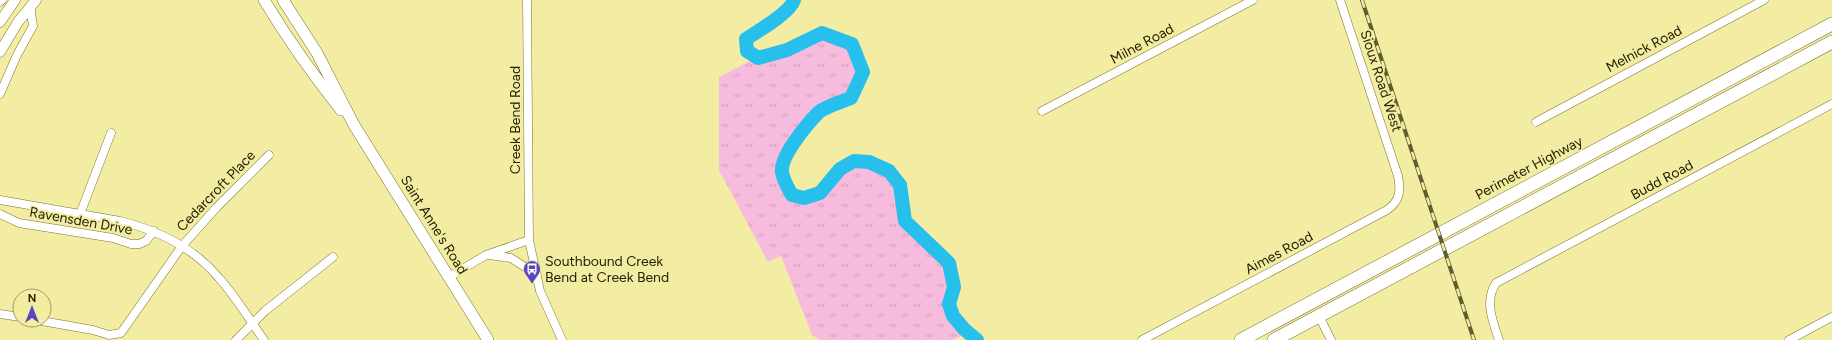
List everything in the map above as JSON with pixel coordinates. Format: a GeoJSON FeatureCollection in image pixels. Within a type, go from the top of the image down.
{"type":"FeatureCollection","features":[{"type":"Feature","properties":{"kind":"highway","name":"Perimeter Highway"},"geometry":{"type":"LineString","coordinates":[[1241,340],[1832,24]]}},
{"type":"Feature","properties":{"kind":"highway"},"geometry":{"type":"LineString","coordinates":[[1274,340],[1832,42]]}},
{"type":"Feature","properties":{"kind":"highway"},"geometry":{"type":"LineString","coordinates":[[1761,80],[1832,52]]}},
{"type":"Feature","properties":{"kind":"main road","name":"Saint Anne's Road"},"geometry":{"type":"LineString","coordinates":[[264,0],[288,39],[318,81],[354,125]]}},
{"type":"Feature","properties":{"kind":"main road","name":"Saint Anne's Road"},"geometry":{"type":"LineString","coordinates":[[283,0],[317,53],[354,125],[488,340]]}},
{"type":"Feature","properties":{"kind":"street"},"geometry":{"type":"LineString","coordinates":[[0,22],[15,0]]}},
{"type":"Feature","properties":{"kind":"street","name":"Creek Bend Road"},"geometry":{"type":"LineString","coordinates":[[527,0],[529,240],[540,291],[562,340]]}},
{"type":"Feature","properties":{"kind":"street","name":"Milne Road"},"geometry":{"type":"LineString","coordinates":[[1042,111],[1253,0]]}},
{"type":"Feature","properties":{"kind":"street","name":"Sioux Road West"},"geometry":{"type":"LineString","coordinates":[[1340,0],[1396,170]]}},
{"type":"Feature","properties":{"kind":"street","name":"Melnick Road"},"geometry":{"type":"LineString","coordinates":[[1536,122],[1764,0]]}},
{"type":"Feature","properties":{"kind":"street"},"geometry":{"type":"LineString","coordinates":[[0,52],[9,36],[33,3]]}},
{"type":"Feature","properties":{"kind":"street"},"geometry":{"type":"LineString","coordinates":[[0,94],[17,55],[33,26],[33,3]]}},
{"type":"Feature","properties":{"kind":"street","name":"Budd Road"},"geometry":{"type":"LineString","coordinates":[[1499,340],[1492,316],[1490,295],[1496,283],[1832,104]]}},
{"type":"Feature","properties":{"kind":"street"},"geometry":{"type":"LineString","coordinates":[[80,214],[111,133]]}},
{"type":"Feature","properties":{"kind":"street","name":"Cedarcroft Place"},"geometry":{"type":"LineString","coordinates":[[52,323],[93,330],[110,335],[121,333],[182,246],[217,207],[270,155]]}},
{"type":"Feature","properties":{"kind":"street","name":"Aimes Road"},"geometry":{"type":"LineString","coordinates":[[1142,340],[1387,210],[1394,205],[1400,194],[1396,170]]}},
{"type":"Feature","properties":{"kind":"street","name":"Ravensden Drive"},"geometry":{"type":"LineString","coordinates":[[0,200],[125,222],[154,232],[182,246],[219,277],[264,340]]}},
{"type":"Feature","properties":{"kind":"street","name":"Ravensden Drive"},"geometry":{"type":"LineString","coordinates":[[0,214],[19,223],[113,238],[131,244],[146,242],[154,232]]}},
{"type":"Feature","properties":{"kind":"street"},"geometry":{"type":"LineString","coordinates":[[449,277],[486,255],[529,240]]}},
{"type":"Feature","properties":{"kind":"street"},"geometry":{"type":"LineString","coordinates":[[486,255],[511,258],[536,275]]}},
{"type":"Feature","properties":{"kind":"street"},"geometry":{"type":"LineString","coordinates":[[236,340],[265,311],[333,256]]}},
{"type":"Feature","properties":{"kind":"street"},"geometry":{"type":"LineString","coordinates":[[0,314],[12,316]]}},
{"type":"Feature","properties":{"kind":"street"},"geometry":{"type":"LineString","coordinates":[[1320,316],[1331,340]]}},
{"type":"Feature","properties":{"kind":"street"},"geometry":{"type":"LineString","coordinates":[[1789,340],[1832,317]]}},
{"type":"Feature","properties":{"kind":"green space"},"geometry":{"type":"Polygon","coordinates":[[[814,33],[831,35],[847,45],[864,62],[864,77],[862,83],[853,94],[829,106],[819,115],[791,151],[784,168],[783,176],[786,184],[791,191],[801,198],[809,196],[825,187],[839,170],[847,163],[855,160],[876,164],[895,176],[901,190],[906,215],[911,225],[940,252],[950,270],[951,275],[945,299],[946,310],[953,324],[965,334],[953,340],[820,340],[812,335],[781,256],[768,262],[719,170],[719,77],[756,58],[766,58],[779,54],[814,33]]]}},
{"type":"Feature","properties":{"kind":"waterway"},"geometry":{"type":"LineString","coordinates":[[794,0],[780,16],[746,39],[747,51],[758,58],[787,50],[822,33],[852,44],[863,72],[851,98],[819,112],[808,124],[790,149],[785,157],[782,172],[787,187],[792,195],[804,198],[820,193],[840,169],[854,161],[869,162],[889,171],[900,185],[905,221],[949,263],[954,287],[949,304],[953,316],[964,329],[977,340]]}},
{"type":"Feature","properties":{"kind":"railway"},"geometry":{"type":"LineString","coordinates":[[1362,0],[1474,340]]}},
{"type":"Feature","properties":{"kind":"place","name":"Southbound Creek Bend at Creek Bend"},"geometry":{"type":"Point","coordinates":[532,284]}}]}
